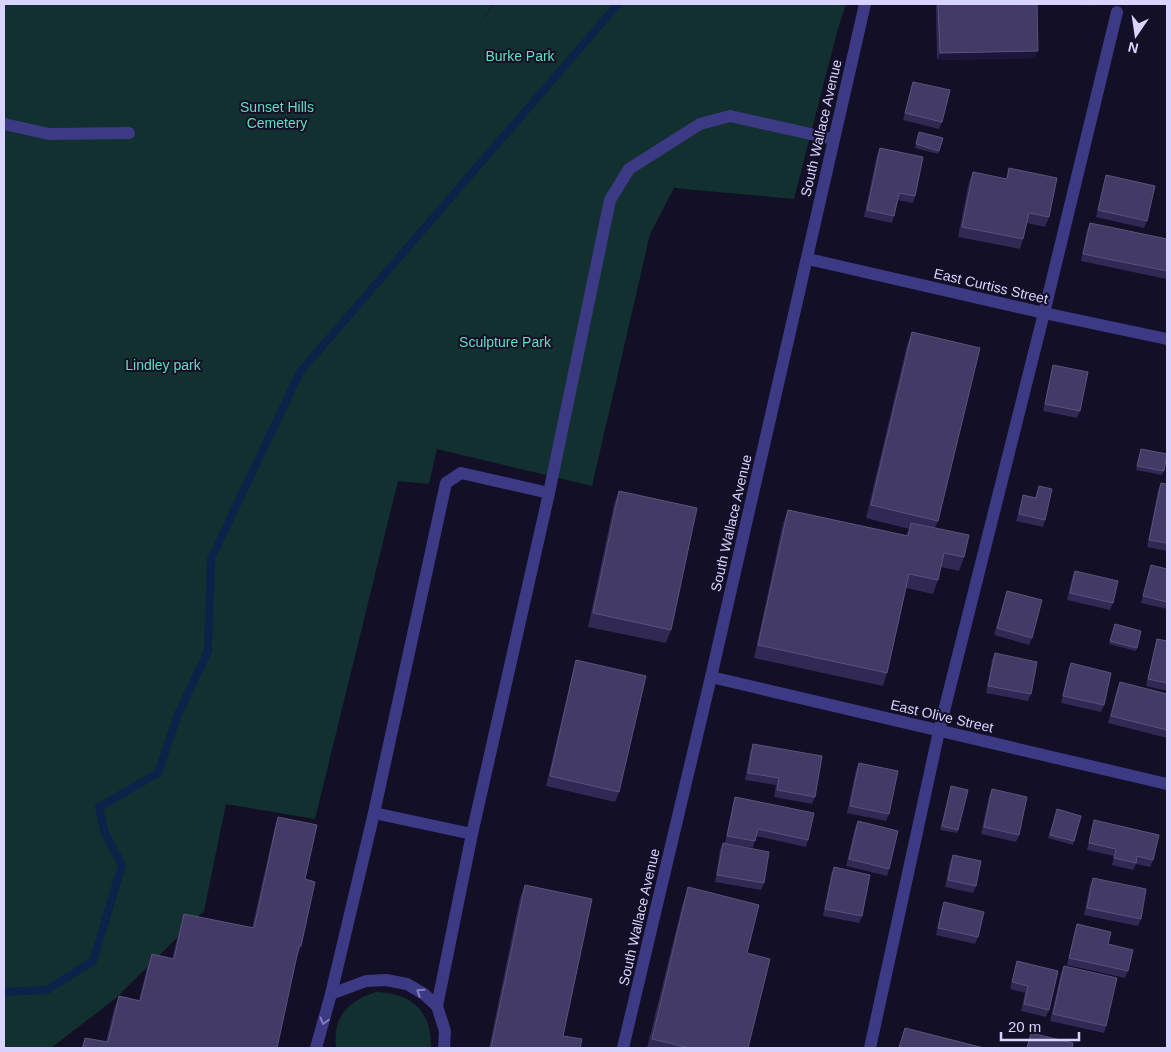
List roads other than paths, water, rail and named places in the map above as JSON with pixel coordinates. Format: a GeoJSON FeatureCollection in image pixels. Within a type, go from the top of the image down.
{"type":"FeatureCollection","features":[{"type":"Feature","properties":{"kind":"street","name":"South Wallace Avenue"},"geometry":{"type":"LineString","coordinates":[[623,1048],[808,259],[833,139],[865,4]]}},
{"type":"Feature","properties":{"kind":"street"},"geometry":{"type":"LineString","coordinates":[[870,1048],[939,731],[1117,12]]}},
{"type":"Feature","properties":{"kind":"street"},"geometry":{"type":"LineString","coordinates":[[437,1006],[472,834],[549,493],[610,200],[629,169],[700,124],[730,116],[833,139]]}},
{"type":"Feature","properties":{"kind":"street"},"geometry":{"type":"LineString","coordinates":[[4,124],[49,134],[129,133]]}},
{"type":"Feature","properties":{"kind":"street","name":"East Curtiss Street"},"geometry":{"type":"LineString","coordinates":[[808,259],[1167,339]]}},
{"type":"Feature","properties":{"kind":"street"},"geometry":{"type":"LineString","coordinates":[[317,1048],[374,813],[446,483],[461,473],[549,493]]}},
{"type":"Feature","properties":{"kind":"street","name":"East Olive Street"},"geometry":{"type":"LineString","coordinates":[[711,677],[1167,784]]}},
{"type":"Feature","properties":{"kind":"street"},"geometry":{"type":"LineString","coordinates":[[374,813],[472,834]]}},
{"type":"Feature","properties":{"kind":"street"},"geometry":{"type":"LineString","coordinates":[[331,994],[366,981],[386,980],[407,984],[424,994],[437,1006],[445,1030],[444,1048]]}},
{"type":"Feature","properties":{"kind":"waterway"},"geometry":{"type":"LineString","coordinates":[[4,992],[47,990],[93,961],[122,865],[105,833],[99,807],[158,773],[178,714],[208,651],[211,559],[300,372],[618,4]]}},
{"type":"Feature","properties":{"kind":"park label","name":"Burke Park"},"geometry":{"type":"Point","coordinates":[520,56]}},
{"type":"Feature","properties":{"kind":"park label","name":"Sunset Hills Cemetery"},"geometry":{"type":"Point","coordinates":[277,116]}},
{"type":"Feature","properties":{"kind":"park label","name":"Sculpture Park"},"geometry":{"type":"Point","coordinates":[505,342]}},
{"type":"Feature","properties":{"kind":"park label","name":"Lindley park"},"geometry":{"type":"Point","coordinates":[163,365]}}]}
